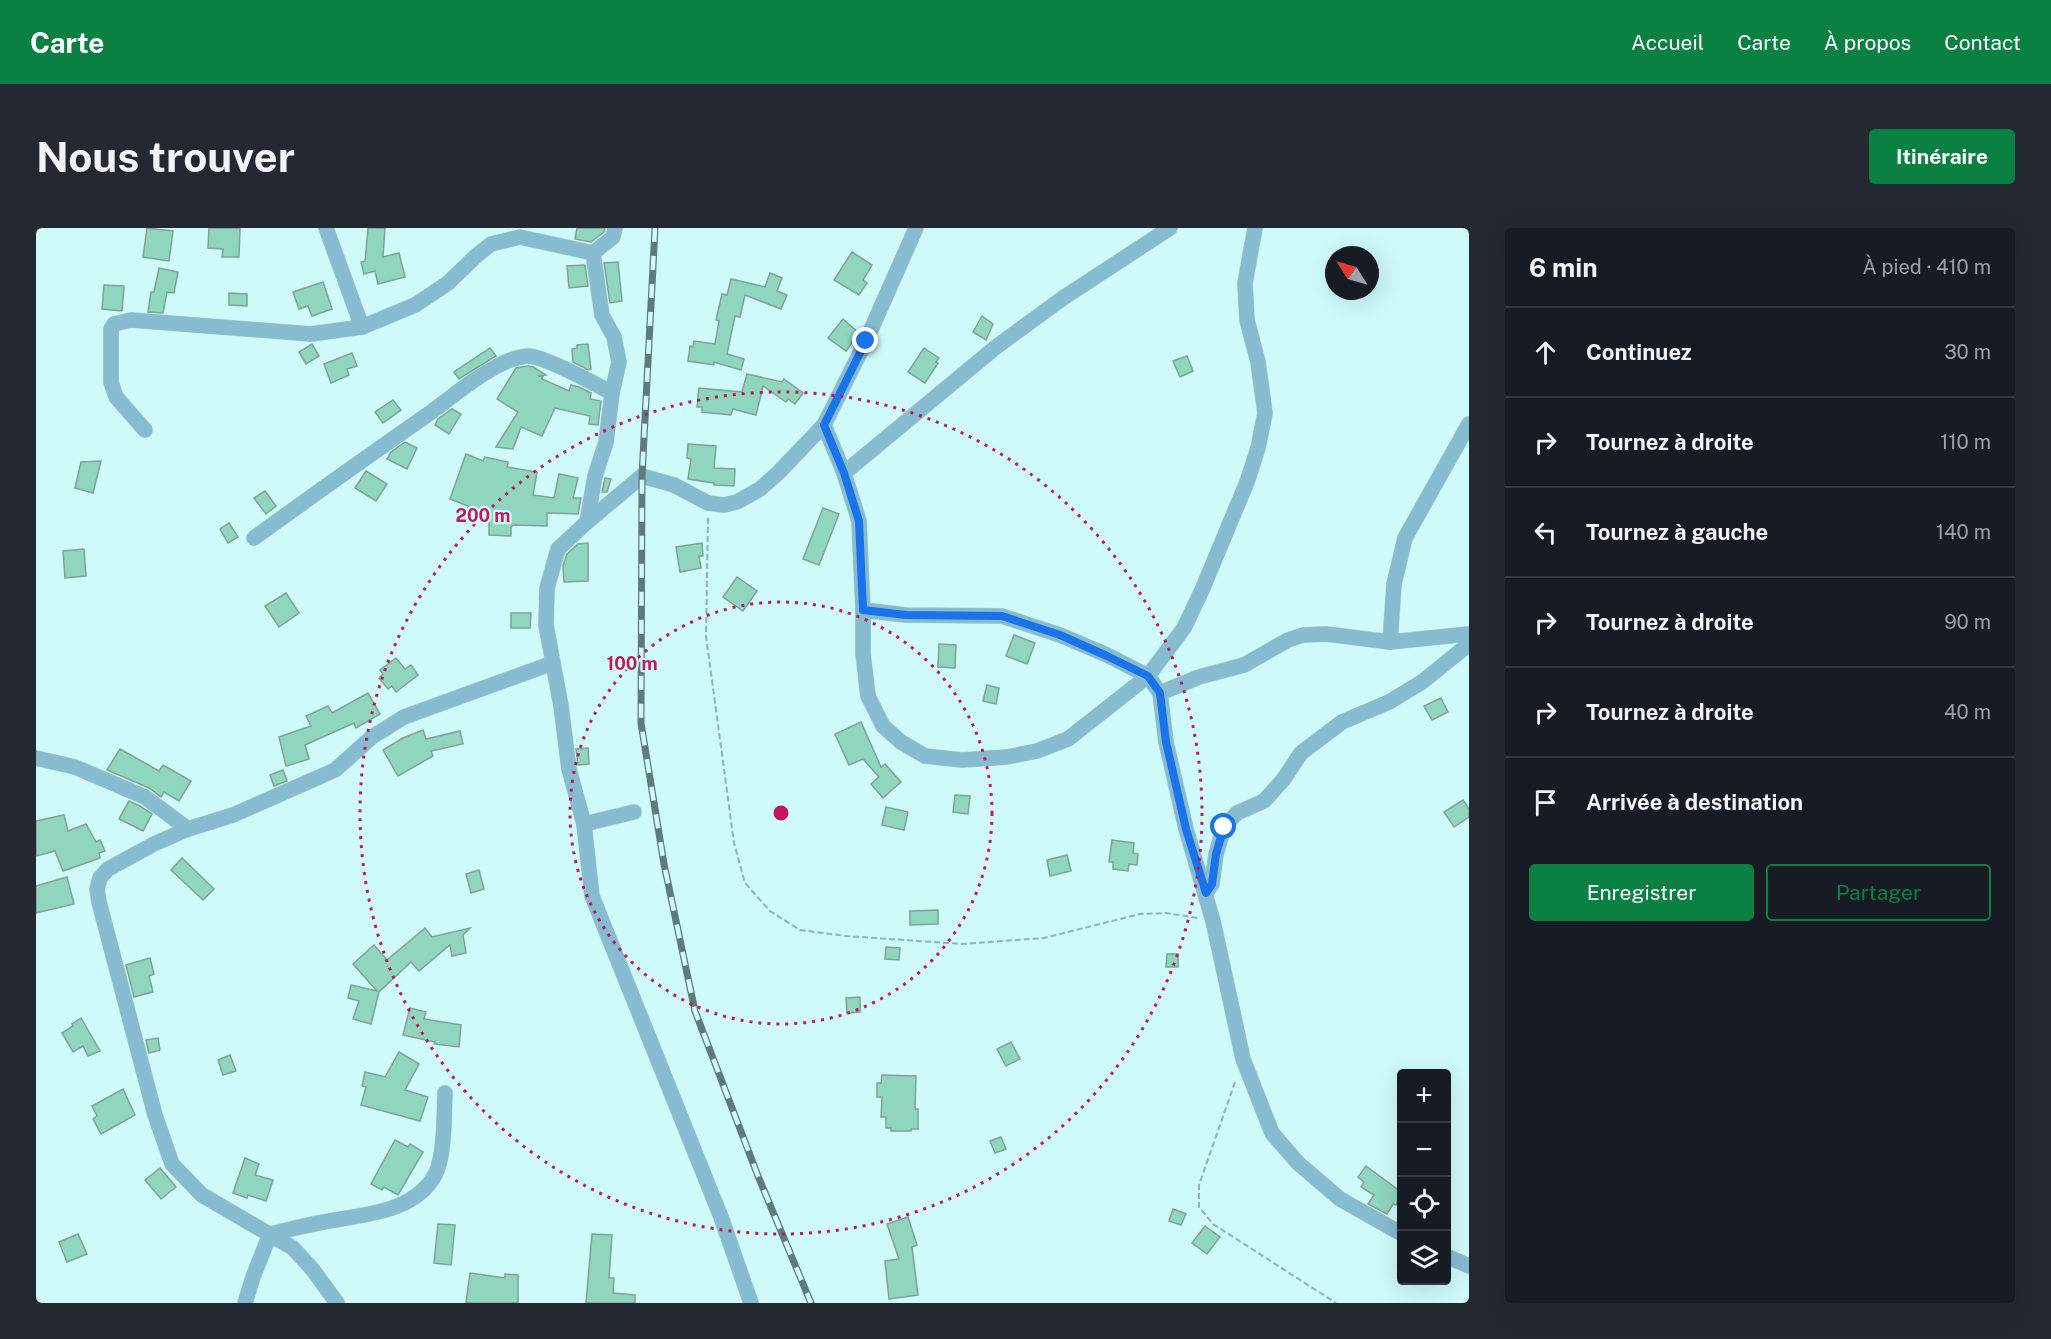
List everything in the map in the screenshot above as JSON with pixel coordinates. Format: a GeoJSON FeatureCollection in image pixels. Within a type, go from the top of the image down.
{"type":"FeatureCollection","features":[{"type":"Feature","properties":{"kind":"street"},"geometry":{"type":"LineString","coordinates":[[326,228],[362,327]]}},
{"type":"Feature","properties":{"kind":"street"},"geometry":{"type":"LineString","coordinates":[[593,253],[613,237],[615,228]]}},
{"type":"Feature","properties":{"kind":"street"},"geometry":{"type":"LineString","coordinates":[[751,1303],[717,1206],[591,896],[584,824],[569,770],[546,625],[547,588],[558,549],[642,476],[674,485],[708,503],[724,505],[760,489],[824,425],[866,341],[916,228]]}},
{"type":"Feature","properties":{"kind":"street"},"geometry":{"type":"LineString","coordinates":[[844,473],[996,347],[1063,297],[1170,228]]}},
{"type":"Feature","properties":{"kind":"street"},"geometry":{"type":"LineString","coordinates":[[824,425],[844,473],[859,521],[863,654],[868,696],[883,726],[901,742],[925,756],[962,760],[1006,757],[1036,751],[1068,739],[1148,676],[1184,628],[1247,482],[1258,448],[1265,413],[1258,362],[1247,320],[1245,283],[1255,228]]}},
{"type":"Feature","properties":{"kind":"street"},"geometry":{"type":"LineString","coordinates":[[145,430],[123,407],[116,397],[111,382],[111,329],[114,324],[130,320],[311,334],[362,327],[415,305],[448,283],[491,244],[520,237],[593,253]]}},
{"type":"Feature","properties":{"kind":"street"},"geometry":{"type":"LineString","coordinates":[[587,522],[595,476],[606,442],[612,393],[619,362],[614,336],[602,315],[593,253]]}},
{"type":"Feature","properties":{"kind":"street"},"geometry":{"type":"LineString","coordinates":[[254,538],[489,371],[514,358],[531,356],[562,368],[612,393]]}},
{"type":"Feature","properties":{"kind":"street"},"geometry":{"type":"LineString","coordinates":[[1390,642],[1394,584],[1405,538],[1469,424]]}},
{"type":"Feature","properties":{"kind":"street"},"geometry":{"type":"LineString","coordinates":[[863,610],[906,615],[1002,616],[1060,635],[1148,676],[1160,693],[1166,742],[1186,829],[1213,921],[1243,1059],[1272,1133],[1298,1163],[1340,1199],[1397,1232]]}},
{"type":"Feature","properties":{"kind":"street"},"geometry":{"type":"LineString","coordinates":[[1160,693],[1200,677],[1244,666],[1288,640],[1303,635],[1326,634],[1390,642],[1469,634]]}},
{"type":"Feature","properties":{"kind":"street"},"geometry":{"type":"LineString","coordinates":[[1206,893],[1212,884],[1216,854],[1224,827],[1237,813],[1264,801],[1283,780],[1301,753],[1342,722],[1398,697],[1422,682],[1469,644]]}},
{"type":"Feature","properties":{"kind":"street"},"geometry":{"type":"LineString","coordinates":[[337,1303],[313,1270],[292,1248],[202,1195],[172,1164],[155,1115],[99,902],[100,878],[108,869],[154,844],[188,829],[233,815],[334,770],[372,736],[404,717],[553,663]]}},
{"type":"Feature","properties":{"kind":"street"},"geometry":{"type":"LineString","coordinates":[[36,758],[75,767],[145,797],[188,829]]}},
{"type":"Feature","properties":{"kind":"street"},"geometry":{"type":"LineString","coordinates":[[584,824],[634,812]]}},
{"type":"Feature","properties":{"kind":"street"},"geometry":{"type":"LineString","coordinates":[[270,1234],[381,1213],[423,1190],[435,1174],[441,1150],[445,1093]]}},
{"type":"Feature","properties":{"kind":"street"},"geometry":{"type":"LineString","coordinates":[[245,1303],[270,1234]]}},
{"type":"Feature","properties":{"kind":"street"},"geometry":{"type":"LineString","coordinates":[[1451,1258],[1469,1266]]}},
{"type":"Feature","properties":{"kind":"path"},"geometry":{"type":"LineString","coordinates":[[708,503],[706,636],[734,843],[745,882],[770,911],[800,930],[846,936],[962,944],[1044,938],[1140,914],[1166,912],[1213,921]]}},
{"type":"Feature","properties":{"kind":"path"},"geometry":{"type":"LineString","coordinates":[[1243,1059],[1199,1185],[1199,1207],[1213,1224],[1336,1303]]}},
{"type":"Feature","properties":{"kind":"building"},"geometry":{"type":"Polygon","coordinates":[[[147,228],[173,231],[169,261],[143,257],[147,228]]]}},
{"type":"Feature","properties":{"kind":"building"},"geometry":{"type":"Polygon","coordinates":[[[209,228],[240,228],[239,257],[222,257],[223,249],[208,248],[209,228]]]}},
{"type":"Feature","properties":{"kind":"building"},"geometry":{"type":"Polygon","coordinates":[[[368,228],[385,228],[383,257],[399,253],[405,277],[378,284],[375,271],[364,274],[361,262],[365,261],[368,228]]]}},
{"type":"Feature","properties":{"kind":"building"},"geometry":{"type":"Polygon","coordinates":[[[577,228],[605,228],[604,232],[591,242],[575,239],[577,228]]]}},
{"type":"Feature","properties":{"kind":"building"},"geometry":{"type":"Polygon","coordinates":[[[852,252],[872,265],[863,280],[867,283],[859,295],[834,280],[852,252]]]}},
{"type":"Feature","properties":{"kind":"building"},"geometry":{"type":"Polygon","coordinates":[[[618,262],[622,301],[610,303],[604,263],[618,262]]]}},
{"type":"Feature","properties":{"kind":"building"},"geometry":{"type":"Polygon","coordinates":[[[585,265],[588,286],[569,288],[567,266],[585,265]]]}},
{"type":"Feature","properties":{"kind":"building"},"geometry":{"type":"Polygon","coordinates":[[[159,268],[178,272],[174,293],[167,292],[163,313],[148,312],[151,292],[154,292],[159,268]]]}},
{"type":"Feature","properties":{"kind":"building"},"geometry":{"type":"Polygon","coordinates":[[[770,273],[782,278],[777,291],[787,295],[781,309],[745,295],[740,317],[735,316],[727,354],[744,359],[741,370],[714,362],[714,365],[688,361],[690,346],[693,347],[694,341],[715,344],[719,321],[716,320],[722,294],[727,295],[731,279],[765,287],[770,273]]]}},
{"type":"Feature","properties":{"kind":"building"},"geometry":{"type":"Polygon","coordinates":[[[323,282],[332,309],[312,316],[308,306],[299,309],[293,292],[323,282]]]}},
{"type":"Feature","properties":{"kind":"building"},"geometry":{"type":"Polygon","coordinates":[[[104,285],[124,286],[122,311],[102,309],[104,285]]]}},
{"type":"Feature","properties":{"kind":"building"},"geometry":{"type":"Polygon","coordinates":[[[229,293],[247,294],[247,306],[229,305],[229,293]]]}},
{"type":"Feature","properties":{"kind":"building"},"geometry":{"type":"Polygon","coordinates":[[[982,316],[993,324],[986,340],[973,332],[982,316]]]}},
{"type":"Feature","properties":{"kind":"building"},"geometry":{"type":"Polygon","coordinates":[[[843,319],[859,333],[846,351],[828,338],[843,319]]]}},
{"type":"Feature","properties":{"kind":"building"},"geometry":{"type":"Polygon","coordinates":[[[312,344],[319,356],[306,364],[299,352],[312,344]]]}},
{"type":"Feature","properties":{"kind":"building"},"geometry":{"type":"Polygon","coordinates":[[[588,344],[591,369],[588,370],[573,362],[572,349],[577,348],[577,345],[588,344]]]}},
{"type":"Feature","properties":{"kind":"building"},"geometry":{"type":"Polygon","coordinates":[[[490,348],[496,356],[459,379],[454,372],[490,348]]]}},
{"type":"Feature","properties":{"kind":"building"},"geometry":{"type":"Polygon","coordinates":[[[924,348],[939,358],[925,383],[908,372],[924,348]]]}},
{"type":"Feature","properties":{"kind":"building"},"geometry":{"type":"Polygon","coordinates":[[[352,353],[357,366],[347,369],[349,375],[331,383],[324,364],[352,353]]]}},
{"type":"Feature","properties":{"kind":"building"},"geometry":{"type":"Polygon","coordinates":[[[1187,356],[1193,371],[1180,377],[1173,361],[1187,356]]]}},
{"type":"Feature","properties":{"kind":"building"},"geometry":{"type":"Polygon","coordinates":[[[528,366],[546,375],[538,376],[543,377],[542,379],[569,391],[571,385],[579,387],[591,393],[590,399],[601,401],[598,425],[589,424],[590,416],[555,408],[542,436],[521,427],[513,449],[496,447],[518,412],[497,399],[516,368],[528,366]]]}},
{"type":"Feature","properties":{"kind":"building"},"geometry":{"type":"Polygon","coordinates":[[[747,374],[782,382],[784,379],[803,393],[795,404],[788,399],[786,402],[763,386],[756,415],[733,409],[731,415],[702,412],[702,407],[697,407],[699,388],[742,392],[747,374]]]}},
{"type":"Feature","properties":{"kind":"building"},"geometry":{"type":"Polygon","coordinates":[[[393,400],[401,410],[383,423],[375,412],[393,400]]]}},
{"type":"Feature","properties":{"kind":"building"},"geometry":{"type":"Polygon","coordinates":[[[452,409],[461,414],[449,434],[435,425],[438,419],[452,409]]]}},
{"type":"Feature","properties":{"kind":"building"},"geometry":{"type":"Polygon","coordinates":[[[405,442],[417,448],[407,469],[387,459],[391,452],[405,442]]]}},
{"type":"Feature","properties":{"kind":"building"},"geometry":{"type":"Polygon","coordinates":[[[688,444],[716,446],[714,468],[735,469],[734,486],[714,485],[714,483],[688,479],[691,459],[687,458],[688,444]]]}},
{"type":"Feature","properties":{"kind":"building"},"geometry":{"type":"Polygon","coordinates":[[[466,454],[483,461],[485,457],[508,462],[507,467],[537,472],[533,495],[554,498],[559,474],[578,478],[573,498],[581,498],[578,514],[547,513],[547,526],[513,525],[511,536],[489,535],[489,512],[468,511],[468,506],[450,499],[466,454]]]}},
{"type":"Feature","properties":{"kind":"building"},"geometry":{"type":"Polygon","coordinates":[[[101,461],[93,493],[75,488],[81,462],[101,461]]]}},
{"type":"Feature","properties":{"kind":"building"},"geometry":{"type":"Polygon","coordinates":[[[366,471],[387,484],[376,501],[355,488],[366,471]]]}},
{"type":"Feature","properties":{"kind":"building"},"geometry":{"type":"Polygon","coordinates":[[[605,478],[611,479],[607,492],[602,492],[605,478]]]}},
{"type":"Feature","properties":{"kind":"building"},"geometry":{"type":"Polygon","coordinates":[[[265,491],[276,506],[266,514],[254,498],[265,491]]]}},
{"type":"Feature","properties":{"kind":"building"},"geometry":{"type":"Polygon","coordinates":[[[823,508],[839,514],[819,565],[803,559],[823,508]]]}},
{"type":"Feature","properties":{"kind":"building"},"geometry":{"type":"Polygon","coordinates":[[[229,523],[238,537],[228,543],[220,529],[229,523]]]}},
{"type":"Feature","properties":{"kind":"building"},"geometry":{"type":"Polygon","coordinates":[[[588,543],[588,581],[564,582],[563,566],[567,554],[578,544],[588,543]]]}},
{"type":"Feature","properties":{"kind":"building"},"geometry":{"type":"Polygon","coordinates":[[[702,543],[703,556],[699,556],[701,568],[680,572],[676,547],[702,543]]]}},
{"type":"Feature","properties":{"kind":"building"},"geometry":{"type":"Polygon","coordinates":[[[84,549],[86,576],[65,578],[63,551],[84,549]]]}},
{"type":"Feature","properties":{"kind":"building"},"geometry":{"type":"Polygon","coordinates":[[[737,577],[757,591],[743,611],[723,597],[737,577]]]}},
{"type":"Feature","properties":{"kind":"building"},"geometry":{"type":"Polygon","coordinates":[[[286,593],[299,613],[279,627],[265,606],[286,593]]]}},
{"type":"Feature","properties":{"kind":"building"},"geometry":{"type":"Polygon","coordinates":[[[511,613],[531,613],[530,628],[511,628],[511,613]]]}},
{"type":"Feature","properties":{"kind":"building"},"geometry":{"type":"Polygon","coordinates":[[[1014,635],[1035,643],[1027,664],[1006,656],[1014,635]]]}},
{"type":"Feature","properties":{"kind":"building"},"geometry":{"type":"Polygon","coordinates":[[[939,644],[956,645],[955,668],[938,667],[939,644]]]}},
{"type":"Feature","properties":{"kind":"building"},"geometry":{"type":"Polygon","coordinates":[[[396,658],[405,669],[411,665],[418,675],[396,692],[392,686],[388,689],[379,678],[383,674],[380,670],[396,658]]]}},
{"type":"Feature","properties":{"kind":"building"},"geometry":{"type":"Polygon","coordinates":[[[987,685],[999,688],[996,704],[983,701],[987,685]]]}},
{"type":"Feature","properties":{"kind":"building"},"geometry":{"type":"Polygon","coordinates":[[[368,693],[380,714],[356,728],[354,723],[305,745],[309,759],[286,766],[279,737],[311,726],[306,716],[328,706],[332,713],[368,693]]]}},
{"type":"Feature","properties":{"kind":"building"},"geometry":{"type":"Polygon","coordinates":[[[1441,698],[1448,712],[1432,720],[1424,706],[1441,698]]]}},
{"type":"Feature","properties":{"kind":"building"},"geometry":{"type":"Polygon","coordinates":[[[861,722],[881,767],[885,764],[901,782],[883,798],[871,784],[879,777],[863,759],[849,765],[835,734],[861,722]]]}},
{"type":"Feature","properties":{"kind":"building"},"geometry":{"type":"Polygon","coordinates":[[[423,730],[426,739],[460,731],[463,744],[431,751],[433,756],[398,776],[383,750],[423,730]]]}},
{"type":"Feature","properties":{"kind":"building"},"geometry":{"type":"Polygon","coordinates":[[[588,748],[589,764],[578,765],[576,749],[588,748]]]}},
{"type":"Feature","properties":{"kind":"building"},"geometry":{"type":"Polygon","coordinates":[[[120,749],[159,771],[163,765],[191,781],[179,801],[164,792],[161,797],[149,788],[107,770],[120,749]]]}},
{"type":"Feature","properties":{"kind":"building"},"geometry":{"type":"Polygon","coordinates":[[[283,770],[287,781],[274,786],[270,775],[283,770]]]}},
{"type":"Feature","properties":{"kind":"building"},"geometry":{"type":"Polygon","coordinates":[[[955,795],[970,796],[968,814],[953,812],[955,795]]]}},
{"type":"Feature","properties":{"kind":"building"},"geometry":{"type":"Polygon","coordinates":[[[1463,800],[1469,809],[1469,817],[1454,827],[1444,812],[1463,800]]]}},
{"type":"Feature","properties":{"kind":"building"},"geometry":{"type":"Polygon","coordinates":[[[129,801],[152,814],[143,831],[119,819],[129,801]]]}},
{"type":"Feature","properties":{"kind":"building"},"geometry":{"type":"Polygon","coordinates":[[[886,807],[908,812],[904,830],[882,825],[886,807]]]}},
{"type":"Feature","properties":{"kind":"building"},"geometry":{"type":"Polygon","coordinates":[[[64,815],[68,831],[86,824],[96,842],[100,840],[105,851],[99,853],[100,858],[63,871],[55,851],[36,856],[36,821],[64,815]]]}},
{"type":"Feature","properties":{"kind":"building"},"geometry":{"type":"Polygon","coordinates":[[[1112,840],[1134,843],[1133,853],[1138,854],[1137,865],[1129,864],[1128,871],[1113,869],[1113,862],[1109,862],[1112,840]]]}},
{"type":"Feature","properties":{"kind":"building"},"geometry":{"type":"Polygon","coordinates":[[[1067,855],[1071,871],[1050,876],[1047,860],[1067,855]]]}},
{"type":"Feature","properties":{"kind":"building"},"geometry":{"type":"Polygon","coordinates":[[[182,858],[214,889],[203,900],[171,870],[182,858]]]}},
{"type":"Feature","properties":{"kind":"building"},"geometry":{"type":"Polygon","coordinates":[[[479,870],[484,889],[471,893],[466,874],[479,870]]]}},
{"type":"Feature","properties":{"kind":"building"},"geometry":{"type":"Polygon","coordinates":[[[67,877],[74,904],[36,913],[36,886],[67,877]]]}},
{"type":"Feature","properties":{"kind":"building"},"geometry":{"type":"Polygon","coordinates":[[[938,910],[938,924],[910,925],[910,911],[938,910]]]}},
{"type":"Feature","properties":{"kind":"building"},"geometry":{"type":"Polygon","coordinates":[[[425,928],[432,937],[470,928],[463,935],[466,953],[452,956],[450,945],[419,971],[411,962],[379,992],[371,1024],[353,1019],[359,1001],[348,998],[351,985],[377,991],[353,964],[374,945],[387,960],[425,928]]]}},
{"type":"Feature","properties":{"kind":"building"},"geometry":{"type":"Polygon","coordinates":[[[886,947],[900,948],[899,960],[885,959],[886,947]]]}},
{"type":"Feature","properties":{"kind":"building"},"geometry":{"type":"Polygon","coordinates":[[[1167,954],[1178,954],[1178,967],[1166,967],[1167,954]]]}},
{"type":"Feature","properties":{"kind":"building"},"geometry":{"type":"Polygon","coordinates":[[[150,958],[154,974],[149,976],[153,992],[134,997],[126,965],[150,958]]]}},
{"type":"Feature","properties":{"kind":"building"},"geometry":{"type":"Polygon","coordinates":[[[860,997],[860,1012],[847,1013],[846,998],[860,997]]]}},
{"type":"Feature","properties":{"kind":"building"},"geometry":{"type":"Polygon","coordinates":[[[410,1008],[426,1012],[424,1019],[461,1025],[459,1047],[434,1044],[435,1042],[403,1035],[410,1008]]]}},
{"type":"Feature","properties":{"kind":"building"},"geometry":{"type":"Polygon","coordinates":[[[81,1018],[100,1051],[88,1056],[83,1046],[73,1052],[62,1033],[81,1018]]]}},
{"type":"Feature","properties":{"kind":"building"},"geometry":{"type":"Polygon","coordinates":[[[158,1038],[160,1050],[149,1053],[146,1040],[158,1038]]]}},
{"type":"Feature","properties":{"kind":"building"},"geometry":{"type":"Polygon","coordinates":[[[1011,1042],[1020,1059],[1006,1066],[997,1049],[1011,1042]]]}},
{"type":"Feature","properties":{"kind":"building"},"geometry":{"type":"Polygon","coordinates":[[[399,1052],[419,1064],[405,1090],[428,1097],[420,1121],[361,1105],[366,1087],[362,1086],[365,1072],[385,1077],[399,1052]]]}},
{"type":"Feature","properties":{"kind":"building"},"geometry":{"type":"Polygon","coordinates":[[[230,1055],[236,1071],[223,1075],[218,1060],[230,1055]]]}},
{"type":"Feature","properties":{"kind":"building"},"geometry":{"type":"Polygon","coordinates":[[[882,1075],[916,1076],[915,1109],[918,1109],[918,1129],[891,1131],[891,1128],[886,1128],[886,1117],[881,1117],[882,1097],[877,1097],[877,1083],[881,1083],[882,1075]]]}},
{"type":"Feature","properties":{"kind":"building"},"geometry":{"type":"Polygon","coordinates":[[[123,1089],[135,1115],[101,1134],[93,1119],[97,1116],[92,1106],[123,1089]]]}},
{"type":"Feature","properties":{"kind":"building"},"geometry":{"type":"Polygon","coordinates":[[[1001,1137],[1006,1149],[995,1153],[990,1141],[1001,1137]]]}},
{"type":"Feature","properties":{"kind":"building"},"geometry":{"type":"Polygon","coordinates":[[[395,1140],[408,1147],[410,1144],[423,1152],[398,1195],[384,1187],[382,1190],[371,1184],[395,1140]]]}},
{"type":"Feature","properties":{"kind":"building"},"geometry":{"type":"Polygon","coordinates":[[[245,1158],[259,1164],[255,1175],[273,1180],[266,1201],[233,1193],[245,1158]]]}},
{"type":"Feature","properties":{"kind":"building"},"geometry":{"type":"Polygon","coordinates":[[[1366,1166],[1397,1189],[1396,1205],[1393,1204],[1387,1214],[1368,1204],[1374,1195],[1361,1187],[1364,1182],[1358,1177],[1366,1166]]]}},
{"type":"Feature","properties":{"kind":"building"},"geometry":{"type":"Polygon","coordinates":[[[160,1168],[176,1187],[161,1199],[145,1180],[160,1168]]]}},
{"type":"Feature","properties":{"kind":"building"},"geometry":{"type":"Polygon","coordinates":[[[1173,1209],[1186,1214],[1181,1225],[1169,1221],[1173,1209]]]}},
{"type":"Feature","properties":{"kind":"building"},"geometry":{"type":"Polygon","coordinates":[[[908,1217],[917,1245],[912,1247],[918,1295],[889,1299],[885,1261],[899,1259],[887,1224],[908,1217]]]}},
{"type":"Feature","properties":{"kind":"building"},"geometry":{"type":"Polygon","coordinates":[[[438,1224],[455,1225],[451,1265],[434,1263],[438,1224]]]}},
{"type":"Feature","properties":{"kind":"building"},"geometry":{"type":"Polygon","coordinates":[[[1205,1226],[1220,1237],[1207,1254],[1192,1243],[1205,1226]]]}},
{"type":"Feature","properties":{"kind":"building"},"geometry":{"type":"Polygon","coordinates":[[[78,1234],[87,1254],[67,1262],[59,1242],[78,1234]]]}},
{"type":"Feature","properties":{"kind":"building"},"geometry":{"type":"Polygon","coordinates":[[[592,1234],[612,1235],[609,1278],[614,1278],[613,1293],[635,1295],[635,1303],[586,1303],[592,1234]]]}},
{"type":"Feature","properties":{"kind":"building"},"geometry":{"type":"Polygon","coordinates":[[[470,1273],[505,1278],[505,1274],[518,1275],[518,1303],[466,1303],[470,1273]]]}},
{"type":"Feature","properties":{"kind":"railway"},"geometry":{"type":"LineString","coordinates":[[655,228],[642,476],[641,723],[664,864],[695,1011],[758,1176],[811,1303]]}},
{"type":"Feature","properties":{"kind":"route"},"geometry":{"type":"LineString","coordinates":[[866,341],[824,425],[844,473],[859,521],[863,610],[906,615],[1002,616],[1060,635],[1148,676],[1160,693],[1166,742],[1186,829],[1206,893],[1212,884],[1216,854],[1224,827]]}}]}
